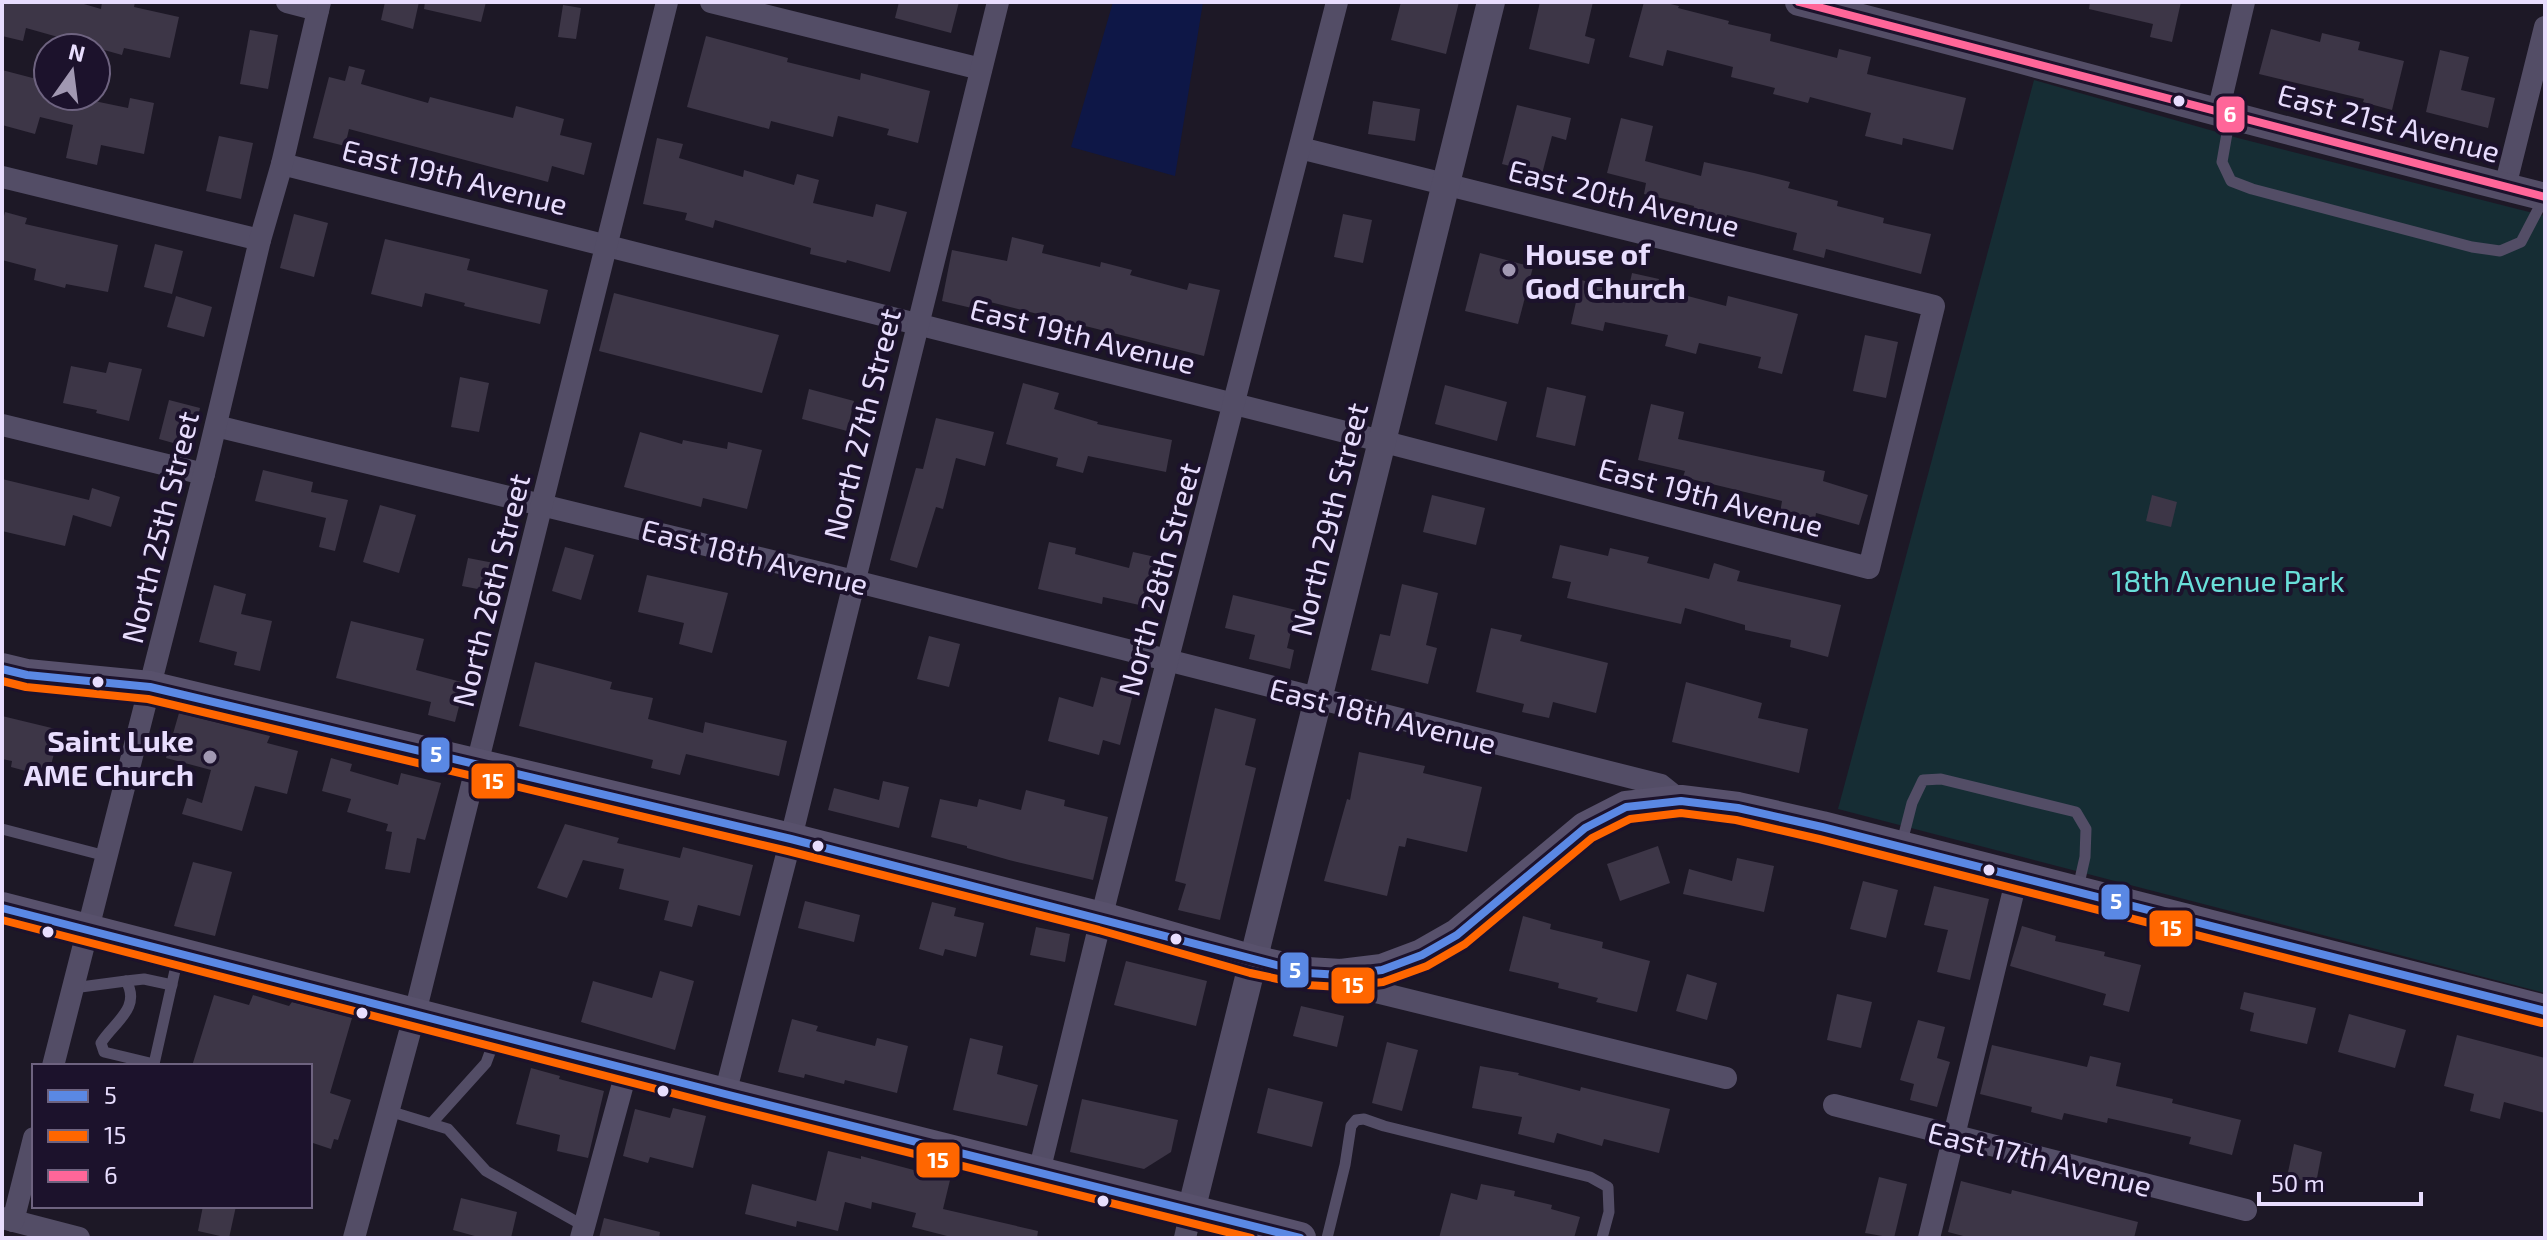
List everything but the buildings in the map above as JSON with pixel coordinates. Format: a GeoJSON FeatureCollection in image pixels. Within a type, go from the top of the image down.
{"type":"FeatureCollection","features":[{"type":"Feature","properties":{"kind":"main road"},"geometry":{"type":"LineString","coordinates":[[2,669],[27,675],[150,687],[791,839],[1307,973],[1341,975],[1382,970],[1422,955],[1457,935],[1573,837],[1598,821],[1626,807],[1681,801]]}},
{"type":"Feature","properties":{"kind":"main road","name":"East 18th Avenue"},"geometry":{"type":"LineString","coordinates":[[1681,801],[1738,808],[1901,847],[2545,1011]]}},
{"type":"Feature","properties":{"kind":"main road"},"geometry":{"type":"LineString","coordinates":[[2,908],[1039,1172],[1188,1224],[1300,1238]]}},
{"type":"Feature","properties":{"kind":"street"},"geometry":{"type":"LineString","coordinates":[[287,2],[319,6]]}},
{"type":"Feature","properties":{"kind":"street","name":"North 26th Street"},"geometry":{"type":"LineString","coordinates":[[354,1238],[415,1013],[667,2]]}},
{"type":"Feature","properties":{"kind":"street"},"geometry":{"type":"LineString","coordinates":[[711,2],[981,69]]}},
{"type":"Feature","properties":{"kind":"street","name":"North 27th Street"},"geometry":{"type":"LineString","coordinates":[[725,1094],[998,2]]}},
{"type":"Feature","properties":{"kind":"street","name":"North 28th Street"},"geometry":{"type":"LineString","coordinates":[[1039,1172],[1337,2]]}},
{"type":"Feature","properties":{"kind":"street","name":"North 29th Street"},"geometry":{"type":"LineString","coordinates":[[1188,1224],[1491,2]]}},
{"type":"Feature","properties":{"kind":"street","name":"East 21st Avenue"},"geometry":{"type":"LineString","coordinates":[[1799,2],[2544,197]]}},
{"type":"Feature","properties":{"kind":"street"},"geometry":{"type":"LineString","coordinates":[[2224,114],[2244,2]]}},
{"type":"Feature","properties":{"kind":"street","name":"North 25th Street"},"geometry":{"type":"LineString","coordinates":[[54,1064],[204,474],[260,240],[282,164],[319,6]]}},
{"type":"Feature","properties":{"kind":"street"},"geometry":{"type":"LineString","coordinates":[[2505,187],[2545,27]]}},
{"type":"Feature","properties":{"kind":"street","name":"East 20th Avenue"},"geometry":{"type":"LineString","coordinates":[[1300,148],[1934,306],[1869,568]]}},
{"type":"Feature","properties":{"kind":"street","name":"East 19th Avenue"},"geometry":{"type":"LineString","coordinates":[[282,164],[1381,441],[1869,568]]}},
{"type":"Feature","properties":{"kind":"street"},"geometry":{"type":"LineString","coordinates":[[2,177],[260,240]]}},
{"type":"Feature","properties":{"kind":"street"},"geometry":{"type":"LineString","coordinates":[[2,425],[204,474]]}},
{"type":"Feature","properties":{"kind":"street","name":"East 18th Avenue"},"geometry":{"type":"LineString","coordinates":[[216,426],[854,581],[1661,785],[1681,801]]}},
{"type":"Feature","properties":{"kind":"street"},"geometry":{"type":"LineString","coordinates":[[1929,1238],[2017,877]]}},
{"type":"Feature","properties":{"kind":"street"},"geometry":{"type":"LineString","coordinates":[[1341,975],[1372,991],[1726,1078]]}},
{"type":"Feature","properties":{"kind":"street"},"geometry":{"type":"LineString","coordinates":[[582,1232],[627,1069]]}},
{"type":"Feature","properties":{"kind":"street","name":"East 17th Avenue"},"geometry":{"type":"LineString","coordinates":[[1834,1105],[2246,1210]]}},
{"type":"Feature","properties":{"kind":"street"},"geometry":{"type":"LineString","coordinates":[[32,1144],[7,1219],[79,1238]]}},
{"type":"Feature","properties":{"kind":"lane"},"geometry":{"type":"LineString","coordinates":[[2224,114],[2222,162],[2231,181],[2443,239],[2500,251],[2521,242],[2544,197]]}},
{"type":"Feature","properties":{"kind":"lane"},"geometry":{"type":"LineString","coordinates":[[1901,847],[1912,803],[1923,780],[1941,779],[2069,810],[2076,812],[2086,829],[2085,857],[2076,892]]}},
{"type":"Feature","properties":{"kind":"lane"},"geometry":{"type":"LineString","coordinates":[[2,829],[106,856]]}},
{"type":"Feature","properties":{"kind":"lane"},"geometry":{"type":"LineString","coordinates":[[126,981],[131,1000],[124,1018],[109,1030],[101,1043],[104,1052],[154,1064],[179,953]]}},
{"type":"Feature","properties":{"kind":"lane"},"geometry":{"type":"LineString","coordinates":[[73,988],[144,979],[172,985]]}},
{"type":"Feature","properties":{"kind":"lane"},"geometry":{"type":"LineString","coordinates":[[431,1124],[486,1063],[496,1035]]}},
{"type":"Feature","properties":{"kind":"lane"},"geometry":{"type":"LineString","coordinates":[[389,1111],[448,1129],[494,1176],[582,1232]]}},
{"type":"Feature","properties":{"kind":"lane"},"geometry":{"type":"LineString","coordinates":[[1327,1238],[1351,1126],[1356,1120],[1364,1119],[1590,1177],[1608,1187],[1609,1212],[1602,1238]]}},
{"type":"Feature","properties":{"kind":"green space","name":"18th Avenue Park"},"geometry":{"type":"Polygon","coordinates":[[[2034,80],[2238,138],[2545,216],[2545,993],[1838,809],[2034,80]]]}},
{"type":"Feature","properties":{"kind":"shaded area"},"geometry":{"type":"Polygon","coordinates":[[[1113,2],[1203,2],[1175,176],[1071,147],[1113,2]]]}},
{"type":"Feature","properties":{"kind":"transit line","name":"6"},"geometry":{"type":"LineString","coordinates":[[1799,2],[2545,197]]}},
{"type":"Feature","properties":{"kind":"transit line","name":"5"},"geometry":{"type":"LineString","coordinates":[[2,669],[27,675],[150,687],[791,839],[1307,973],[1341,975],[1382,970],[1422,955],[1457,935],[1585,828],[1626,807],[1681,801],[1738,808],[1822,827],[2545,1011]]}},
{"type":"Feature","properties":{"kind":"transit line","name":"15"},"geometry":{"type":"LineString","coordinates":[[2,681],[26,687],[148,699],[788,851],[1099,930],[1250,973],[1306,985],[1341,987],[1383,982],[1427,966],[1465,944],[1592,838],[1630,819],[1681,813],[1736,820],[1819,839],[2542,1023]]}},
{"type":"Feature","properties":{"kind":"transit line","name":"5"},"geometry":{"type":"LineString","coordinates":[[2,908],[1300,1238]]}},
{"type":"Feature","properties":{"kind":"transit line","name":"15"},"geometry":{"type":"LineString","coordinates":[[2,920],[722,1106],[1251,1238]]}},
{"type":"Feature","properties":{"kind":"place","name":"House of God Church"},"geometry":{"type":"Point","coordinates":[1509,270]}},
{"type":"Feature","properties":{"kind":"place","name":"Saint Luke AME Church"},"geometry":{"type":"Point","coordinates":[210,757]}}]}
